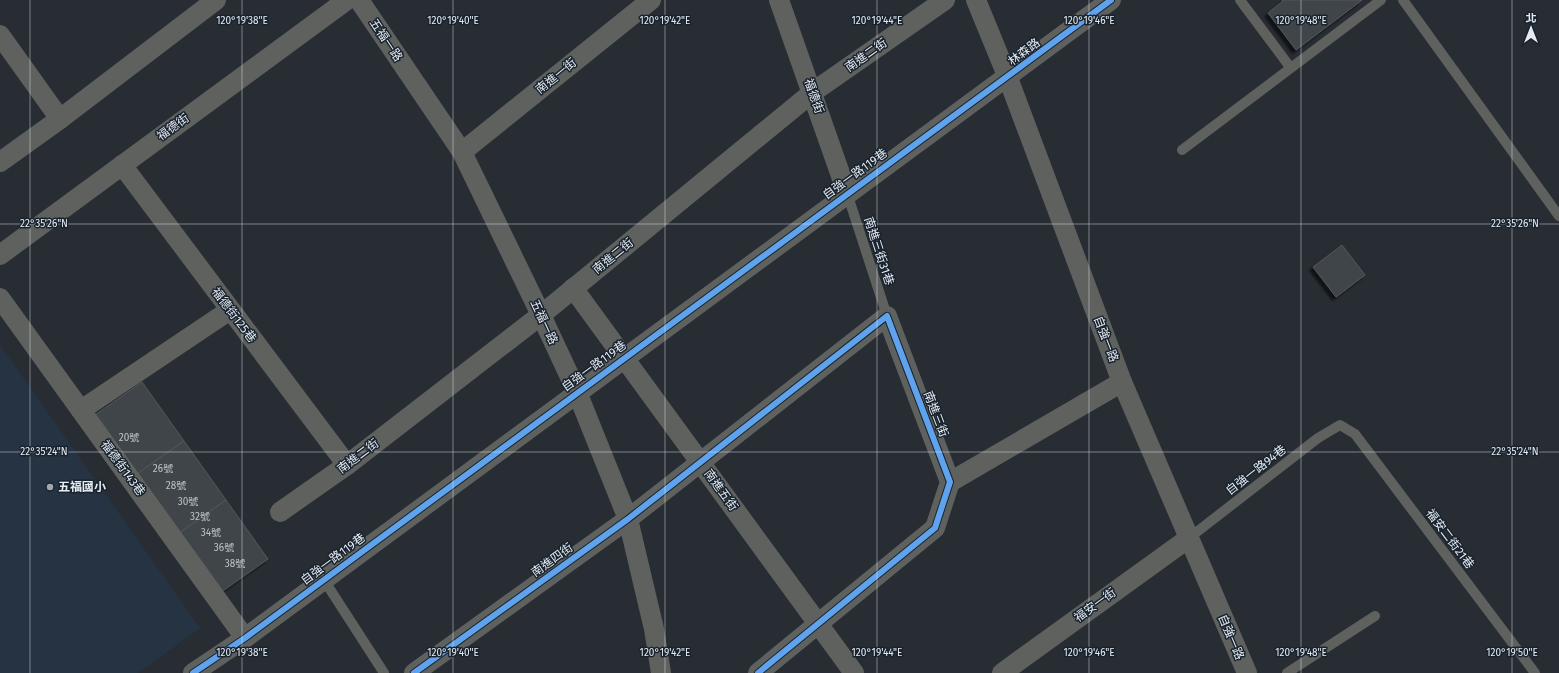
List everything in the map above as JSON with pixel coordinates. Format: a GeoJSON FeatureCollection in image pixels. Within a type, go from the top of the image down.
{"type":"FeatureCollection","features":[{"type":"Feature","properties":{"kind":"street"},"geometry":{"type":"LineString","coordinates":[[0,162],[60,119],[216,0]]}},
{"type":"Feature","properties":{"kind":"street","name":"福德街"},"geometry":{"type":"LineString","coordinates":[[0,255],[347,0]]}},
{"type":"Feature","properties":{"kind":"street","name":"五福一路"},"geometry":{"type":"LineString","coordinates":[[359,0],[462,152],[542,315],[577,392],[628,519],[654,629],[661,673]]}},
{"type":"Feature","properties":{"kind":"street","name":"南進一街"},"geometry":{"type":"LineString","coordinates":[[462,152],[651,0]]}},
{"type":"Feature","properties":{"kind":"street","name":"福德街"},"geometry":{"type":"LineString","coordinates":[[780,0],[847,193]]}},
{"type":"Feature","properties":{"kind":"street","name":"南進二街"},"geometry":{"type":"LineString","coordinates":[[280,512],[347,465],[542,315],[813,92],[945,0]]}},
{"type":"Feature","properties":{"kind":"street","name":"自強一路"},"geometry":{"type":"LineString","coordinates":[[976,0],[1008,78],[1122,382],[1247,673]]}},
{"type":"Feature","properties":{"kind":"street","name":"林森路"},"geometry":{"type":"LineString","coordinates":[[1008,78],[1111,0]]}},
{"type":"Feature","properties":{"kind":"street"},"geometry":{"type":"LineString","coordinates":[[0,35],[60,119]]}},
{"type":"Feature","properties":{"kind":"street","name":"自強一路119巷"},"geometry":{"type":"LineString","coordinates":[[193,673],[245,638],[847,193],[1008,78]]}},
{"type":"Feature","properties":{"kind":"street","name":"福德街125巷"},"geometry":{"type":"LineString","coordinates":[[122,165],[347,465]]}},
{"type":"Feature","properties":{"kind":"street","name":"南進五街"},"geometry":{"type":"LineString","coordinates":[[573,288],[854,673]]}},
{"type":"Feature","properties":{"kind":"street","name":"福德街143巷"},"geometry":{"type":"LineString","coordinates":[[0,298],[245,638]]}},
{"type":"Feature","properties":{"kind":"street"},"geometry":{"type":"LineString","coordinates":[[81,410],[230,310]]}},
{"type":"Feature","properties":{"kind":"street"},"geometry":{"type":"LineString","coordinates":[[700,462],[887,316]]}},
{"type":"Feature","properties":{"kind":"street","name":"南進三街"},"geometry":{"type":"LineString","coordinates":[[887,316],[950,482]]}},
{"type":"Feature","properties":{"kind":"street"},"geometry":{"type":"LineString","coordinates":[[758,673],[935,528],[950,482],[1122,382]]}},
{"type":"Feature","properties":{"kind":"street","name":"南進四街"},"geometry":{"type":"LineString","coordinates":[[414,673],[628,519],[700,462]]}},
{"type":"Feature","properties":{"kind":"street","name":"福安一街"},"geometry":{"type":"LineString","coordinates":[[1002,673],[1188,538]]}},
{"type":"Feature","properties":{"kind":"lane"},"geometry":{"type":"LineString","coordinates":[[1240,0],[1290,67]]}},
{"type":"Feature","properties":{"kind":"lane"},"geometry":{"type":"LineString","coordinates":[[1182,150],[1290,67],[1381,0]]}},
{"type":"Feature","properties":{"kind":"lane"},"geometry":{"type":"LineString","coordinates":[[1402,0],[1559,216]]}},
{"type":"Feature","properties":{"kind":"lane","name":"南進三街31巷"},"geometry":{"type":"LineString","coordinates":[[847,193],[887,316]]}},
{"type":"Feature","properties":{"kind":"lane","name":"自強一路94巷"},"geometry":{"type":"LineString","coordinates":[[1188,538],[1318,438],[1340,425]]}},
{"type":"Feature","properties":{"kind":"lane","name":"福安二街21巷"},"geometry":{"type":"LineString","coordinates":[[1340,425],[1355,434],[1535,673]]}},
{"type":"Feature","properties":{"kind":"lane"},"geometry":{"type":"LineString","coordinates":[[324,580],[384,673]]}},
{"type":"Feature","properties":{"kind":"lane"},"geometry":{"type":"LineString","coordinates":[[1287,673],[1375,616]]}},
{"type":"Feature","properties":{"kind":"shaded area","name":"五福國小"},"geometry":{"type":"Polygon","coordinates":[[[0,345],[200,628],[138,673],[0,673],[0,345]]]}},
{"type":"Feature","properties":{"kind":"building"},"geometry":{"type":"Polygon","coordinates":[[[1282,0],[1362,0],[1296,50],[1268,13],[1283,1],[1282,0]]]}},
{"type":"Feature","properties":{"kind":"building"},"geometry":{"type":"Polygon","coordinates":[[[1342,245],[1365,275],[1336,297],[1313,267],[1342,245]]]}},
{"type":"Feature","properties":{"kind":"building"},"geometry":{"type":"Polygon","coordinates":[[[142,382],[184,441],[134,476],[92,417],[142,382]]]}},
{"type":"Feature","properties":{"kind":"building"},"geometry":{"type":"Polygon","coordinates":[[[184,441],[226,500],[175,536],[134,476],[184,441]]]}},
{"type":"Feature","properties":{"kind":"building"},"geometry":{"type":"Polygon","coordinates":[[[226,500],[268,559],[217,595],[175,536],[226,500]]]}},
{"type":"Feature","properties":{"kind":"cycle path"},"geometry":{"type":"LineString","coordinates":[[193,673],[245,638],[1111,0]]}},
{"type":"Feature","properties":{"kind":"cycle path"},"geometry":{"type":"LineString","coordinates":[[414,673],[628,519],[887,316],[950,482],[935,528],[758,673]]}},
{"type":"Feature","properties":{"kind":"place","name":"五福國小"},"geometry":{"type":"Point","coordinates":[50,487]}}]}
